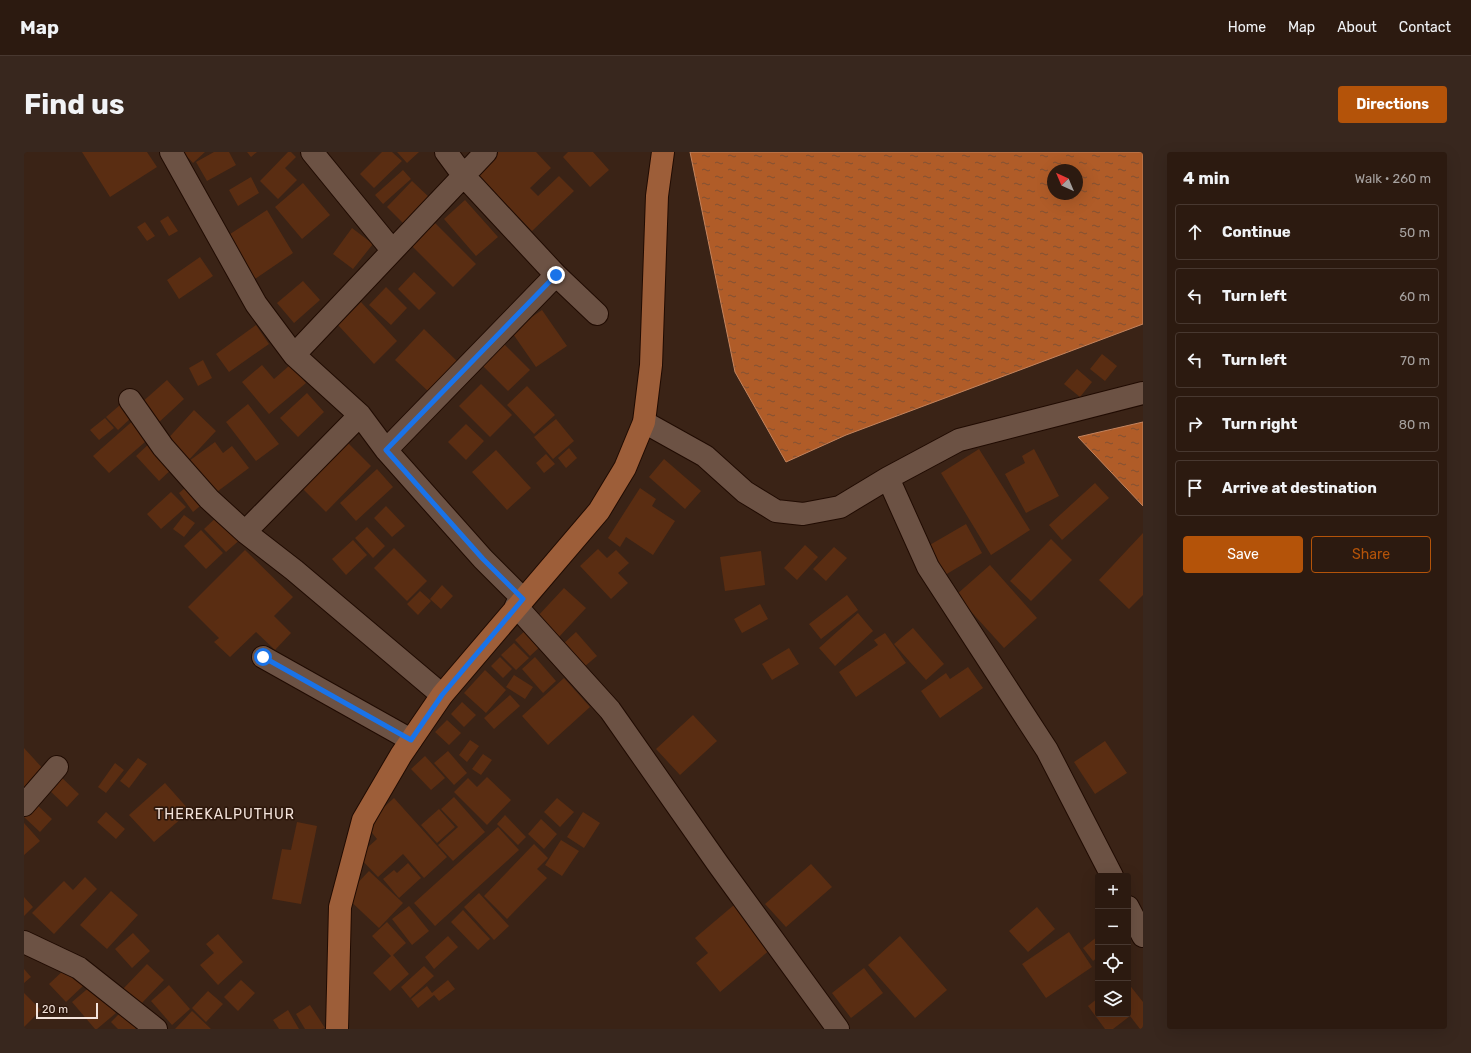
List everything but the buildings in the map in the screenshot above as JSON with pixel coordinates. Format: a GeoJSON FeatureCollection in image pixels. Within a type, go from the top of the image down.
{"type":"FeatureCollection","features":[{"type":"Feature","properties":{"kind":"main road"},"geometry":{"type":"LineString","coordinates":[[336,1029],[340,908],[363,820],[411,740],[442,695],[598,511],[625,468],[644,422],[651,365],[657,196],[663,152]]}},
{"type":"Feature","properties":{"kind":"street"},"geometry":{"type":"LineString","coordinates":[[171,152],[256,304],[294,355],[360,415],[386,450],[483,559],[610,710],[718,864],[838,1029]]}},
{"type":"Feature","properties":{"kind":"street"},"geometry":{"type":"LineString","coordinates":[[312,152],[392,250]]}},
{"type":"Feature","properties":{"kind":"street"},"geometry":{"type":"LineString","coordinates":[[446,152],[463,175],[556,275],[598,314]]}},
{"type":"Feature","properties":{"kind":"street"},"geometry":{"type":"LineString","coordinates":[[294,355],[486,152]]}},
{"type":"Feature","properties":{"kind":"street"},"geometry":{"type":"LineString","coordinates":[[386,450],[556,275]]}},
{"type":"Feature","properties":{"kind":"street"},"geometry":{"type":"LineString","coordinates":[[644,422],[705,456],[745,492],[776,511],[803,514],[840,507],[888,478],[959,440],[1143,393]]}},
{"type":"Feature","properties":{"kind":"street"},"geometry":{"type":"LineString","coordinates":[[130,400],[162,447],[209,499],[245,532],[294,570],[442,695]]}},
{"type":"Feature","properties":{"kind":"street"},"geometry":{"type":"LineString","coordinates":[[245,532],[360,415]]}},
{"type":"Feature","properties":{"kind":"street"},"geometry":{"type":"LineString","coordinates":[[888,478],[928,567],[1047,750],[1110,873]]}},
{"type":"Feature","properties":{"kind":"street"},"geometry":{"type":"LineString","coordinates":[[263,657],[411,740]]}},
{"type":"Feature","properties":{"kind":"street"},"geometry":{"type":"LineString","coordinates":[[24,805],[57,766]]}},
{"type":"Feature","properties":{"kind":"street"},"geometry":{"type":"LineString","coordinates":[[1129,909],[1143,936]]}},
{"type":"Feature","properties":{"kind":"street"},"geometry":{"type":"LineString","coordinates":[[24,942],[79,968],[156,1029]]}},
{"type":"Feature","properties":{"kind":"water"},"geometry":{"type":"Polygon","coordinates":[[[690,152],[1143,152],[1143,324],[846,435],[786,462],[735,372],[690,152]]]}},
{"type":"Feature","properties":{"kind":"water"},"geometry":{"type":"Polygon","coordinates":[[[1143,422],[1143,506],[1078,437],[1143,422]]]}},
{"type":"Feature","properties":{"kind":"district","name":"THEREKALPUTHUR"},"geometry":{"type":"Point","coordinates":[225,814]}},
{"type":"Feature","properties":{"kind":"route"},"geometry":{"type":"LineString","coordinates":[[263,657],[411,740],[442,695],[523,599],[483,559],[386,450],[556,275]]}}]}
